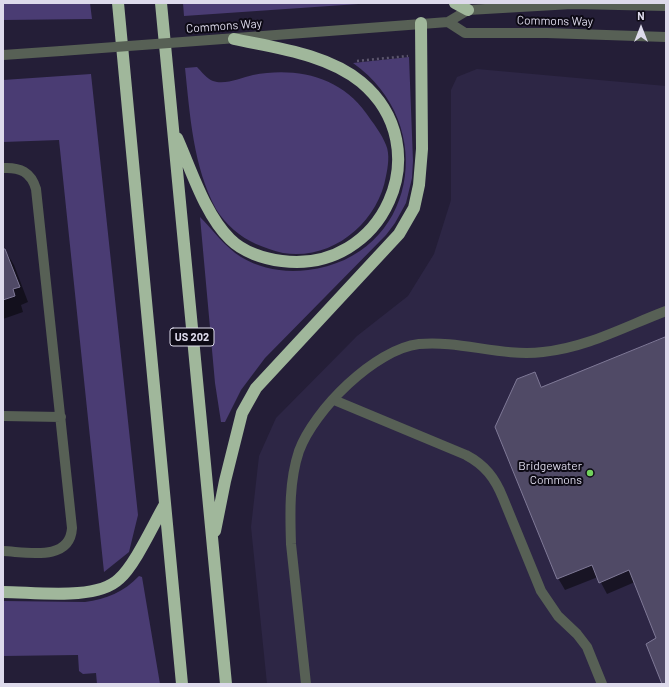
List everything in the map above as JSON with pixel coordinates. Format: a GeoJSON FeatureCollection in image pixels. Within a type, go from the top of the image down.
{"type":"FeatureCollection","features":[{"type":"Feature","properties":{"kind":"highway"},"geometry":{"type":"LineString","coordinates":[[114,3],[119,16]]}},
{"type":"Feature","properties":{"kind":"highway"},"geometry":{"type":"LineString","coordinates":[[118,3],[164,506],[182,684]]}},
{"type":"Feature","properties":{"kind":"highway","name":"US 202"},"geometry":{"type":"LineString","coordinates":[[161,3],[226,684]]}},
{"type":"Feature","properties":{"kind":"highway"},"geometry":{"type":"LineString","coordinates":[[455,3],[468,10]]}},
{"type":"Feature","properties":{"kind":"highway"},"geometry":{"type":"LineString","coordinates":[[212,546],[224,481],[242,413],[256,388],[399,234],[414,208],[419,185],[422,149],[421,23]]}},
{"type":"Feature","properties":{"kind":"highway"},"geometry":{"type":"LineString","coordinates":[[172,128],[211,214],[230,239],[246,250],[269,259],[291,262],[316,261],[348,248],[370,230],[381,218],[394,189],[398,162],[395,138],[390,123],[384,109],[373,95],[361,82],[327,63],[301,54],[228,39]]}},
{"type":"Feature","properties":{"kind":"highway"},"geometry":{"type":"LineString","coordinates":[[3,592],[84,593],[103,590],[119,579],[129,568],[164,506]]}},
{"type":"Feature","properties":{"kind":"street","name":"Commons Way"},"geometry":{"type":"LineString","coordinates":[[3,55],[61,52],[448,22],[468,10],[572,4],[666,6]]}},
{"type":"Feature","properties":{"kind":"street","name":"Commons Way"},"geometry":{"type":"LineString","coordinates":[[448,22],[465,33],[547,33],[666,38]]}},
{"type":"Feature","properties":{"kind":"street"},"geometry":{"type":"LineString","coordinates":[[3,168],[13,167],[24,171],[34,181],[36,189],[72,528],[67,545],[56,551],[3,552]]}},
{"type":"Feature","properties":{"kind":"street"},"geometry":{"type":"LineString","coordinates":[[306,684],[291,544],[292,482],[300,450],[307,435],[334,400],[365,369],[381,357],[397,349],[419,344],[443,344],[511,352],[542,352],[593,340],[666,311]]}},
{"type":"Feature","properties":{"kind":"street"},"geometry":{"type":"LineString","coordinates":[[334,400],[466,455],[485,468],[497,484],[541,591],[558,616],[577,634],[587,647],[602,684]]}},
{"type":"Feature","properties":{"kind":"street"},"geometry":{"type":"LineString","coordinates":[[3,416],[61,417]]}},
{"type":"Feature","properties":{"kind":"path"},"geometry":{"type":"LineString","coordinates":[[351,62],[409,56]]}},
{"type":"Feature","properties":{"kind":"shaded area"},"geometry":{"type":"Polygon","coordinates":[[[3,3],[90,3],[92,19],[3,20],[3,3]]]}},
{"type":"Feature","properties":{"kind":"shaded area"},"geometry":{"type":"Polygon","coordinates":[[[183,3],[373,3],[184,16],[183,3]]]}},
{"type":"Feature","properties":{"kind":"shaded area"},"geometry":{"type":"Polygon","coordinates":[[[409,57],[413,161],[412,178],[406,203],[395,223],[386,235],[265,358],[241,390],[225,422],[221,422],[215,383],[200,217],[235,253],[257,265],[273,269],[290,271],[308,270],[345,260],[373,241],[393,215],[404,184],[405,152],[398,119],[380,89],[353,63],[409,57]]]}},
{"type":"Feature","properties":{"kind":"shaded area"},"geometry":{"type":"Polygon","coordinates":[[[197,67],[209,79],[218,82],[228,82],[253,75],[285,72],[316,77],[343,90],[355,100],[366,113],[382,137],[388,156],[387,172],[381,193],[373,209],[363,223],[350,235],[335,245],[319,251],[301,254],[283,253],[256,244],[233,230],[220,215],[208,193],[197,158],[185,68],[197,67]]]}},
{"type":"Feature","properties":{"kind":"shaded area","name":"Bridgewater Commons"},"geometry":{"type":"Polygon","coordinates":[[[477,69],[666,86],[666,684],[267,684],[251,527],[259,456],[276,418],[357,336],[408,296],[434,254],[451,200],[451,90],[457,77],[477,69]]]}},
{"type":"Feature","properties":{"kind":"shaded area"},"geometry":{"type":"Polygon","coordinates":[[[91,74],[138,515],[129,552],[104,572],[59,140],[3,142],[3,80],[91,74]]]}},
{"type":"Feature","properties":{"kind":"shaded area"},"geometry":{"type":"Polygon","coordinates":[[[139,576],[142,577],[160,684],[97,684],[96,673],[83,674],[79,671],[78,655],[3,656],[3,601],[93,601],[114,594],[133,582],[139,576]]]}},
{"type":"Feature","properties":{"kind":"building"},"geometry":{"type":"Polygon","coordinates":[[[3,249],[5,249],[20,287],[13,289],[15,296],[3,300],[3,249]]]}},
{"type":"Feature","properties":{"kind":"building","name":"Bridgewater Commons"},"geometry":{"type":"Polygon","coordinates":[[[666,337],[666,684],[662,684],[646,644],[656,638],[629,570],[599,583],[592,565],[557,579],[495,427],[517,379],[535,372],[541,387],[666,337]]]}},
{"type":"Feature","properties":{"kind":"place","name":"Bridgewater Commons"},"geometry":{"type":"Point","coordinates":[590,473]}}]}
